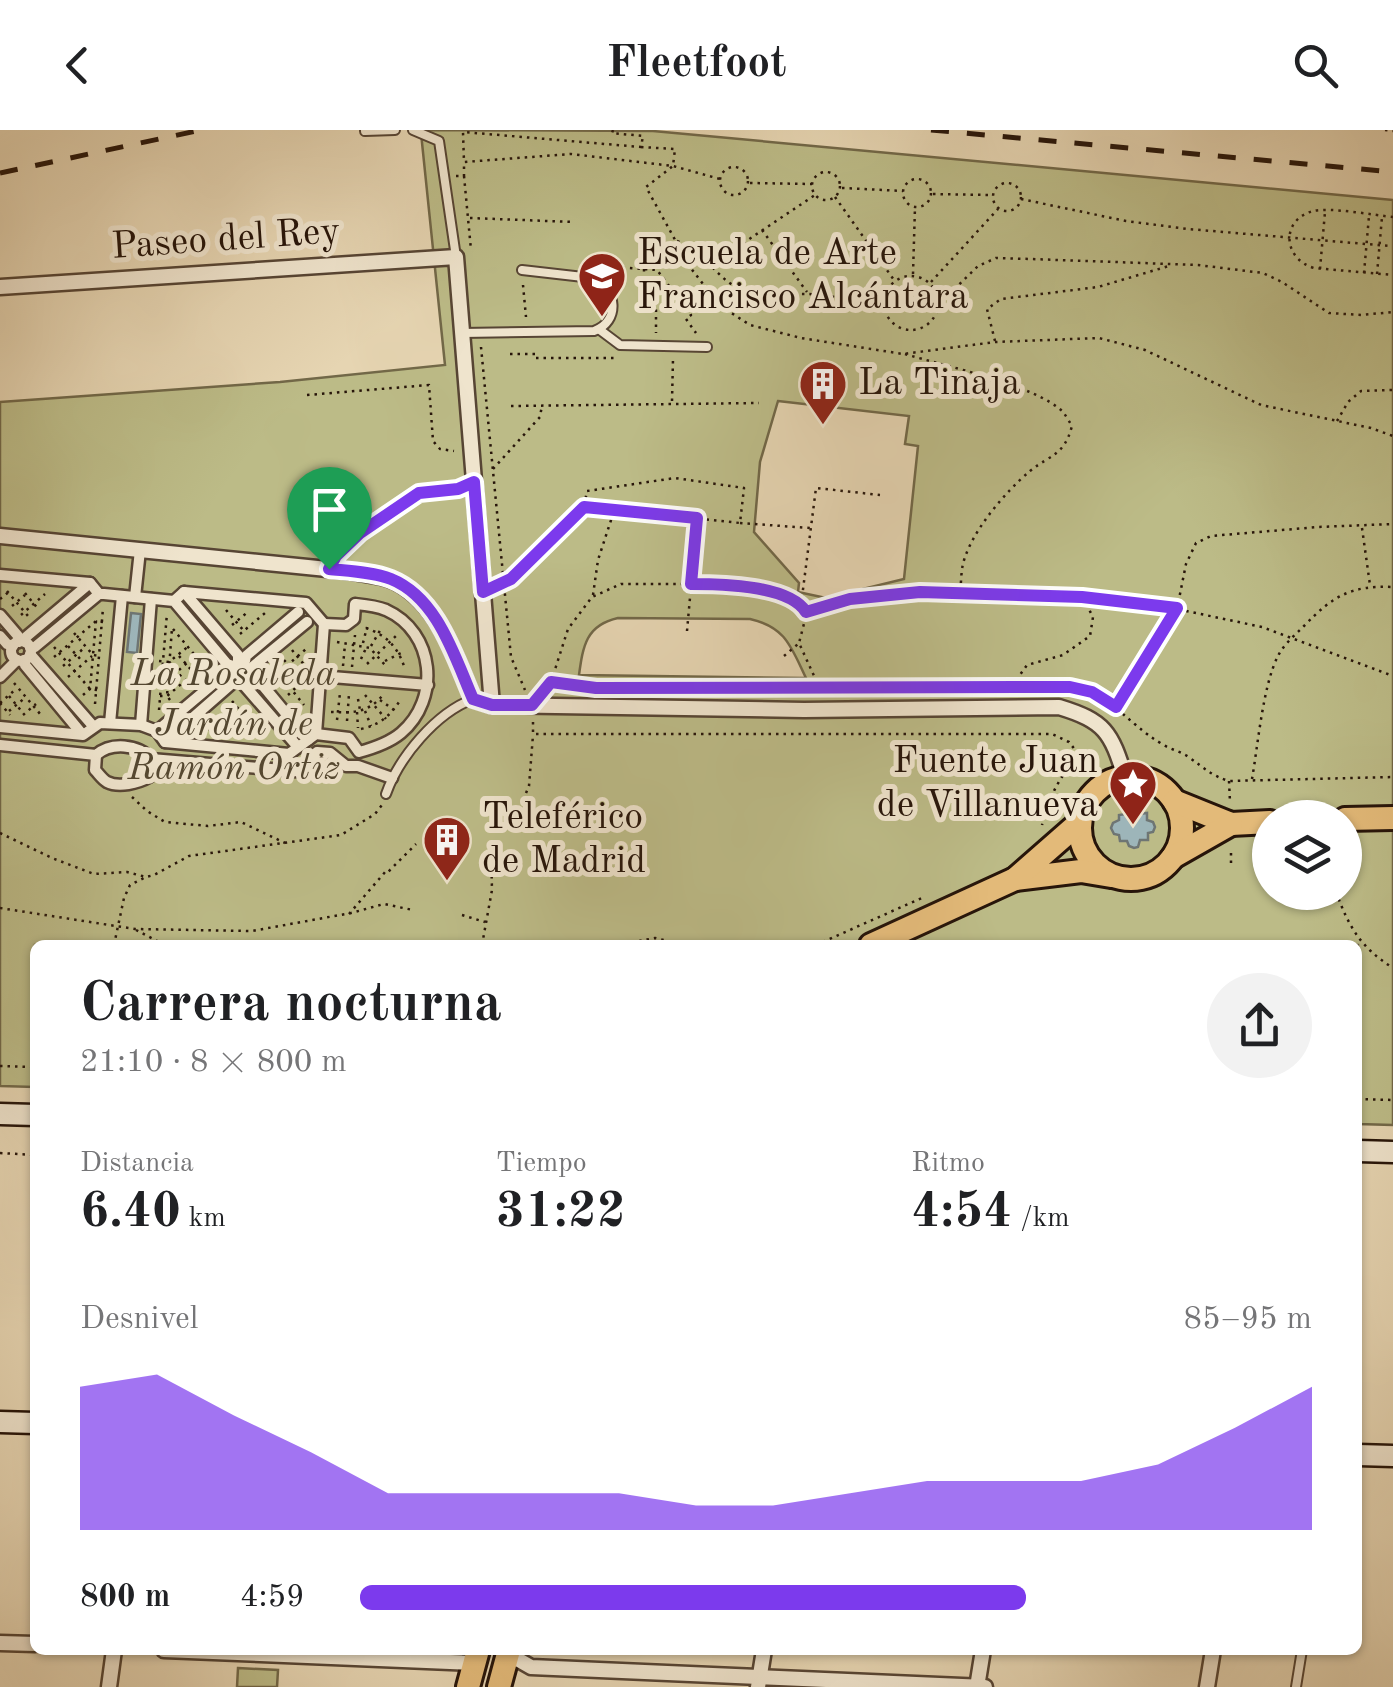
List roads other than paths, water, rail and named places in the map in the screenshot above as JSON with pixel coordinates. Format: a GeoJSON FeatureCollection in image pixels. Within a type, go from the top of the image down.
{"type":"FeatureCollection","features":[{"type":"Feature","properties":{"kind":"main road"},"geometry":{"type":"LineString","coordinates":[[1113,876],[1098,868],[1087,855],[1080,822],[1095,792],[1109,782],[1139,778],[1165,790],[1174,801],[1182,829],[1173,857]]}},
{"type":"Feature","properties":{"kind":"main road"},"geometry":{"type":"LineString","coordinates":[[1174,801],[1232,824],[1252,823]]}},
{"type":"Feature","properties":{"kind":"main road"},"geometry":{"type":"LineString","coordinates":[[1362,819],[1393,818]]}},
{"type":"Feature","properties":{"kind":"main road"},"geometry":{"type":"LineString","coordinates":[[882,940],[1015,879],[1080,822]]}},
{"type":"Feature","properties":{"kind":"main road"},"geometry":{"type":"LineString","coordinates":[[1015,879],[1080,870],[1130,879],[1146,877],[1232,824]]}},
{"type":"Feature","properties":{"kind":"main road"},"geometry":{"type":"LineString","coordinates":[[0,1114],[30,1115]]}},
{"type":"Feature","properties":{"kind":"main road"},"geometry":{"type":"LineString","coordinates":[[1362,1151],[1393,1152]]}},
{"type":"Feature","properties":{"kind":"main road"},"geometry":{"type":"LineString","coordinates":[[0,1422],[30,1423]]}},
{"type":"Feature","properties":{"kind":"main road"},"geometry":{"type":"LineString","coordinates":[[1362,1455],[1393,1456]]}},
{"type":"Feature","properties":{"kind":"main road"},"geometry":{"type":"LineString","coordinates":[[499,1687],[508,1655]]}},
{"type":"Feature","properties":{"kind":"main road"},"geometry":{"type":"LineString","coordinates":[[468,1687],[476,1656]]}},
{"type":"Feature","properties":{"kind":"street","name":"Paseo del Rey"},"geometry":{"type":"LineString","coordinates":[[0,287],[456,257]]}},
{"type":"Feature","properties":{"kind":"street"},"geometry":{"type":"LineString","coordinates":[[456,257],[492,705]]}},
{"type":"Feature","properties":{"kind":"street"},"geometry":{"type":"LineString","coordinates":[[0,536],[329,569],[391,579],[428,608],[473,699],[492,705],[804,710],[1059,707],[1085,715],[1101,726],[1111,738],[1125,778]]}},
{"type":"Feature","properties":{"kind":"street"},"geometry":{"type":"LineString","coordinates":[[135,597],[140,550]]}},
{"type":"Feature","properties":{"kind":"street"},"geometry":{"type":"LineString","coordinates":[[0,575],[90,583],[101,597]]}},
{"type":"Feature","properties":{"kind":"street"},"geometry":{"type":"LineString","coordinates":[[3,675],[21,651],[26,636],[90,583]]}},
{"type":"Feature","properties":{"kind":"street"},"geometry":{"type":"LineString","coordinates":[[184,592],[238,655],[244,685],[307,740]]}},
{"type":"Feature","properties":{"kind":"street"},"geometry":{"type":"LineString","coordinates":[[171,603],[184,592],[306,602],[324,624],[320,676],[307,740]]}},
{"type":"Feature","properties":{"kind":"street"},"geometry":{"type":"LineString","coordinates":[[110,722],[122,596]]}},
{"type":"Feature","properties":{"kind":"street"},"geometry":{"type":"LineString","coordinates":[[0,659],[36,647],[101,597],[151,598],[171,603],[227,664],[264,686],[307,740]]}},
{"type":"Feature","properties":{"kind":"street"},"geometry":{"type":"LineString","coordinates":[[141,725],[151,598]]}},
{"type":"Feature","properties":{"kind":"street"},"geometry":{"type":"LineString","coordinates":[[0,726],[83,735],[93,726],[110,722],[141,725],[157,731],[165,742],[288,754],[307,740],[349,738],[358,752],[378,746],[399,734],[422,704],[428,685],[427,662],[419,643],[407,625],[382,608],[355,604],[354,619],[346,626],[324,624]]}},
{"type":"Feature","properties":{"kind":"street"},"geometry":{"type":"LineString","coordinates":[[165,742],[225,692],[246,656],[298,612]]}},
{"type":"Feature","properties":{"kind":"street"},"geometry":{"type":"LineString","coordinates":[[0,615],[18,636],[33,675],[83,735]]}},
{"type":"Feature","properties":{"kind":"street"},"geometry":{"type":"LineString","coordinates":[[157,731],[226,673],[266,658],[307,622]]}},
{"type":"Feature","properties":{"kind":"street"},"geometry":{"type":"LineString","coordinates":[[0,636],[43,666],[93,726]]}},
{"type":"Feature","properties":{"kind":"street"},"geometry":{"type":"LineString","coordinates":[[320,676],[428,685]]}},
{"type":"Feature","properties":{"kind":"street"},"geometry":{"type":"LineString","coordinates":[[0,744],[96,755],[109,746],[138,749],[151,760],[306,772],[312,756],[324,751],[346,766],[358,766],[392,778]]}},
{"type":"Feature","properties":{"kind":"street"},"geometry":{"type":"LineString","coordinates":[[96,755],[94,770],[107,782],[138,784],[149,778],[151,760]]}},
{"type":"Feature","properties":{"kind":"street"},"geometry":{"type":"LineString","coordinates":[[0,1643],[30,1644]]}},
{"type":"Feature","properties":{"kind":"street"},"geometry":{"type":"LineString","coordinates":[[109,1687],[113,1655]]}},
{"type":"Feature","properties":{"kind":"street"},"geometry":{"type":"LineString","coordinates":[[424,1655],[476,1656]]}},
{"type":"Feature","properties":{"kind":"street"},"geometry":{"type":"LineString","coordinates":[[514,1655],[531,1666],[759,1682],[980,1687],[983,1655]]}},
{"type":"Feature","properties":{"kind":"street"},"geometry":{"type":"LineString","coordinates":[[759,1682],[763,1655]]}},
{"type":"Feature","properties":{"kind":"street"},"geometry":{"type":"LineString","coordinates":[[1207,1687],[1212,1655]]}},
{"type":"Feature","properties":{"kind":"lane"},"geometry":{"type":"LineString","coordinates":[[365,132],[395,130]]}},
{"type":"Feature","properties":{"kind":"lane"},"geometry":{"type":"LineString","coordinates":[[412,130],[439,141],[456,257]]}},
{"type":"Feature","properties":{"kind":"lane"},"geometry":{"type":"LineString","coordinates":[[462,332],[600,330],[607,325],[613,305],[601,281],[522,270]]}},
{"type":"Feature","properties":{"kind":"lane"},"geometry":{"type":"LineString","coordinates":[[600,330],[620,346],[707,347]]}},
{"type":"Feature","properties":{"kind":"lane"},"geometry":{"type":"LineString","coordinates":[[386,794],[402,761],[415,745],[457,707],[473,699]]}},
{"type":"Feature","properties":{"kind":"lane"},"geometry":{"type":"LineString","coordinates":[[1296,1687],[1301,1655]]}},
{"type":"Feature","properties":{"kind":"water"},"geometry":{"type":"Polygon","coordinates":[[[131,613],[141,614],[137,653],[127,652],[131,613]]]}},
{"type":"Feature","properties":{"kind":"water","name":"Fuente Juan de Villanueva"},"geometry":{"type":"Polygon","coordinates":[[[1133,805],[1138,814],[1147,813],[1147,820],[1155,827],[1148,833],[1148,840],[1140,840],[1134,848],[1127,841],[1120,841],[1111,828],[1119,815],[1126,814],[1133,805]]]}},
{"type":"Feature","properties":{"kind":"railway"},"geometry":{"type":"LineString","coordinates":[[0,173],[201,130]]}},
{"type":"Feature","properties":{"kind":"railway"},"geometry":{"type":"LineString","coordinates":[[931,130],[1393,172]]}},
{"type":"Feature","properties":{"kind":"place","name":"Escuela de Arte Francisco Alcántara"},"geometry":{"type":"Point","coordinates":[602,318]}},
{"type":"Feature","properties":{"kind":"place","name":"La Tinaja"},"geometry":{"type":"Point","coordinates":[823,426]}},
{"type":"Feature","properties":{"kind":"place","name":"Fuente Juan de Villanueva"},"geometry":{"type":"Point","coordinates":[1133,826]}},
{"type":"Feature","properties":{"kind":"place","name":"Teleférico de Madrid"},"geometry":{"type":"Point","coordinates":[447,882]}},
{"type":"Feature","properties":{"kind":"park label","name":"La Rosaleda"},"geometry":{"type":"Point","coordinates":[233,675]}},
{"type":"Feature","properties":{"kind":"park label","name":"Jardín de Ramón Ortiz"},"geometry":{"type":"Point","coordinates":[234,747]}}]}
